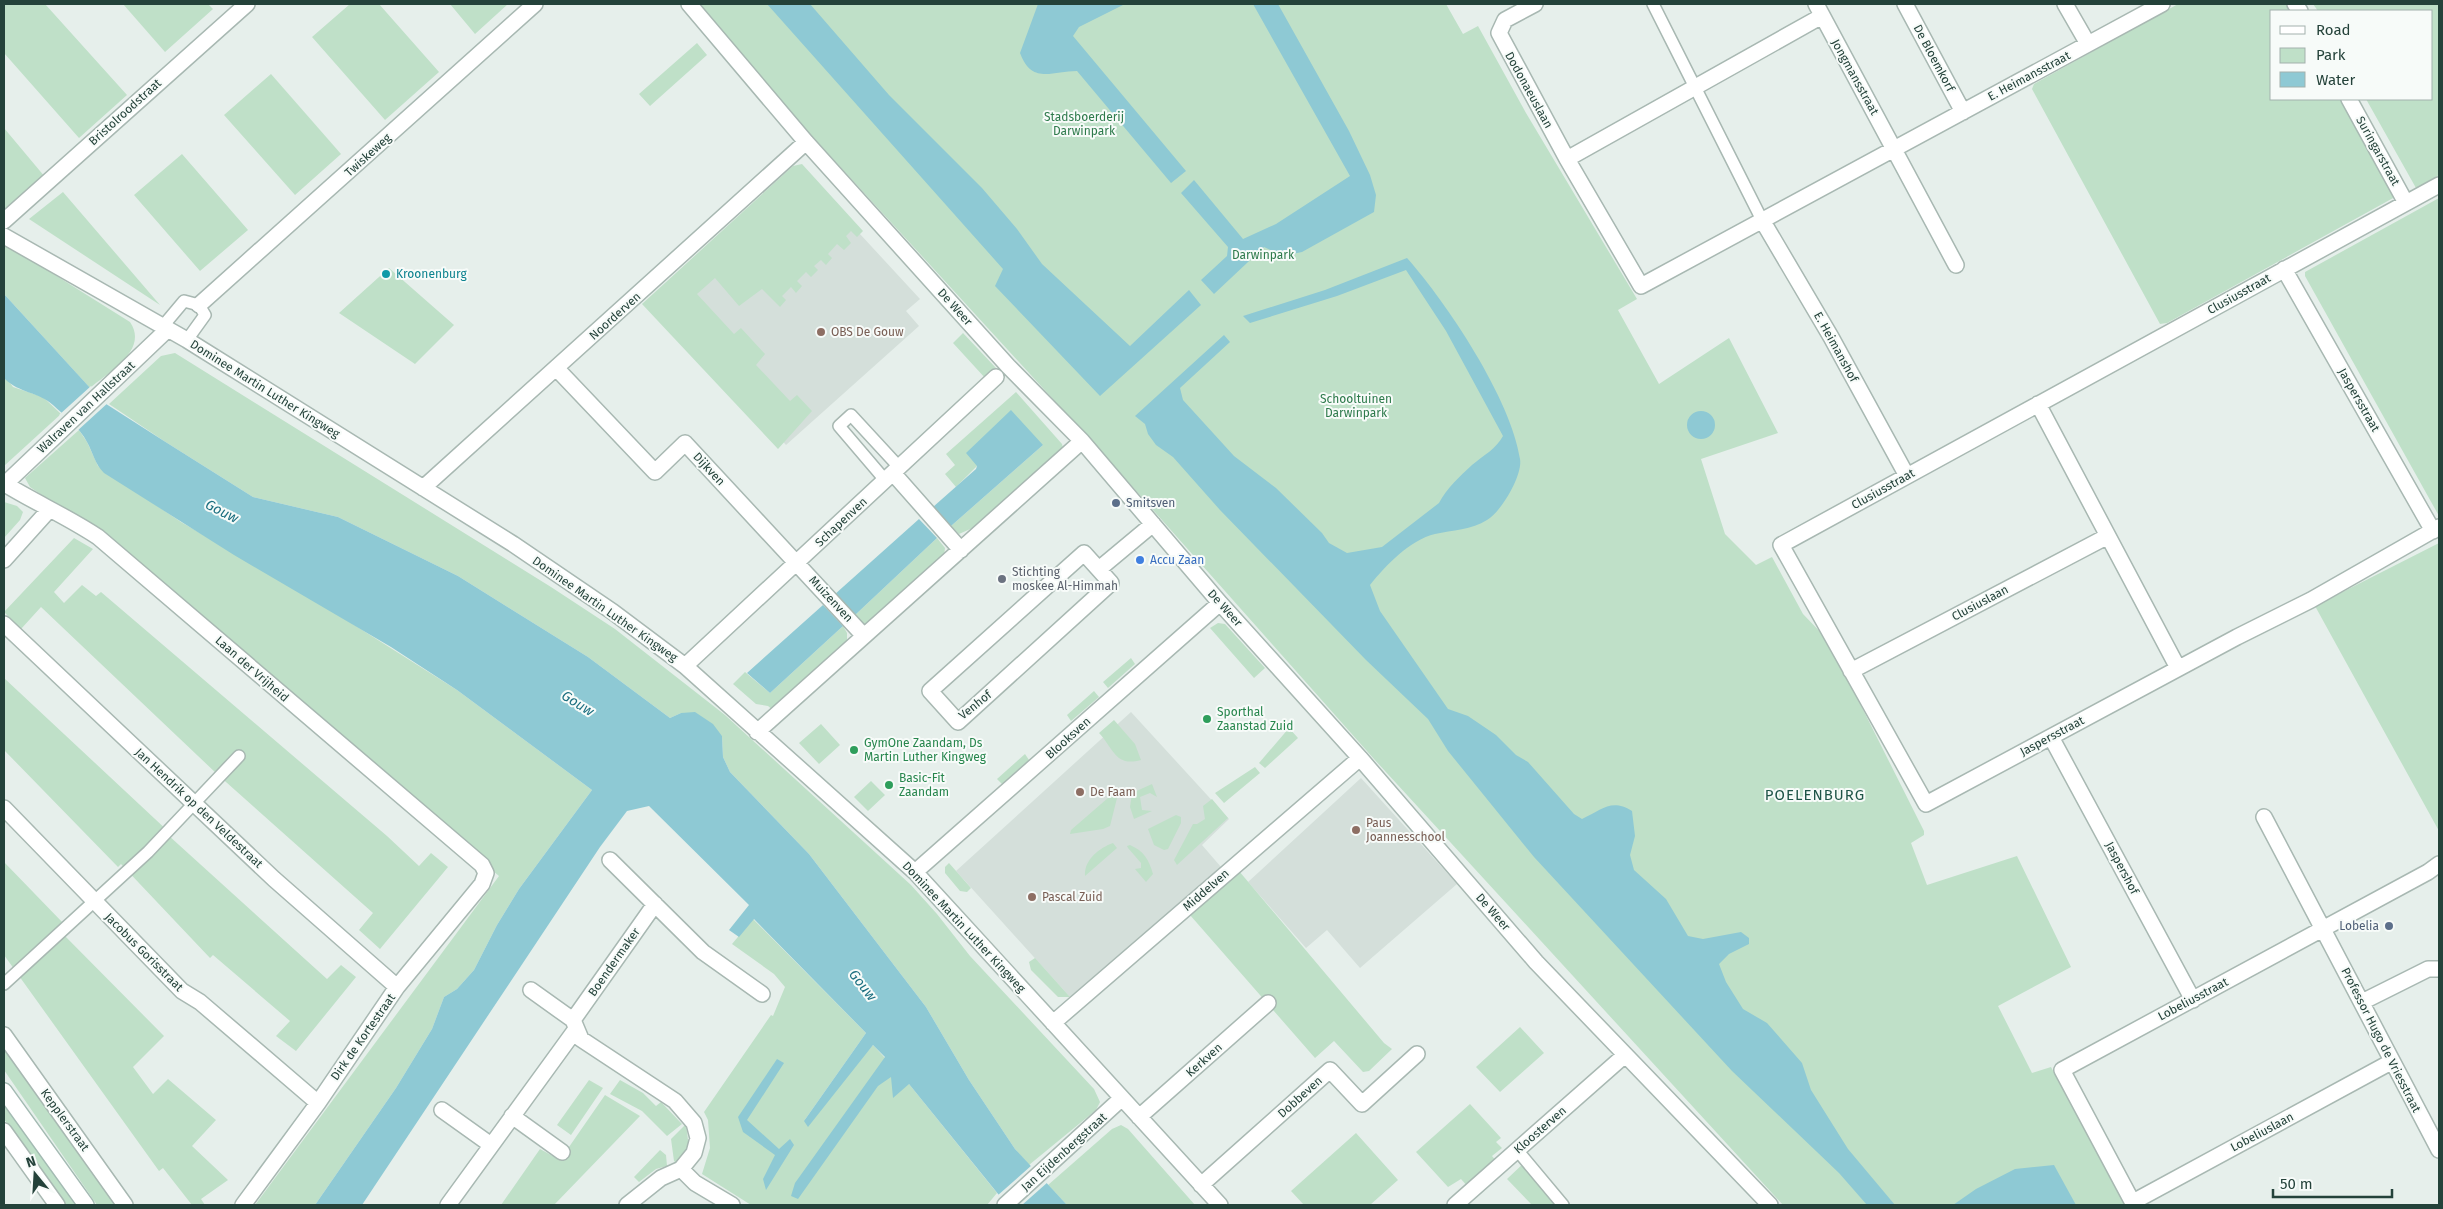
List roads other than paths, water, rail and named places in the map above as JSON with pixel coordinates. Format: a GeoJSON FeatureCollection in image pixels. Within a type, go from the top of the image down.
{"type":"FeatureCollection","features":[{"type":"Feature","properties":{"kind":"street","name":"Bristolroodstraat"},"geometry":{"type":"LineString","coordinates":[[4,220],[247,4]]}},
{"type":"Feature","properties":{"kind":"street","name":"Twiskeweg"},"geometry":{"type":"LineString","coordinates":[[199,305],[535,4]]}},
{"type":"Feature","properties":{"kind":"street","name":"De Weer"},"geometry":{"type":"LineString","coordinates":[[689,4],[806,142],[1008,366],[1082,441],[1220,603],[1360,758],[1536,962],[1770,1205]]}},
{"type":"Feature","properties":{"kind":"street","name":"Dodonaeuslaan"},"geometry":{"type":"LineString","coordinates":[[1535,4],[1504,20],[1499,33],[1567,158],[1641,286]]}},
{"type":"Feature","properties":{"kind":"street"},"geometry":{"type":"LineString","coordinates":[[1653,4],[1762,220]]}},
{"type":"Feature","properties":{"kind":"street","name":"De Bloemkorf"},"geometry":{"type":"LineString","coordinates":[[1905,4],[1963,112]]}},
{"type":"Feature","properties":{"kind":"street"},"geometry":{"type":"LineString","coordinates":[[2065,4],[2088,44]]}},
{"type":"Feature","properties":{"kind":"street","name":"E. Heimansstraat"},"geometry":{"type":"LineString","coordinates":[[1641,286],[2157,5]]}},
{"type":"Feature","properties":{"kind":"street"},"geometry":{"type":"LineString","coordinates":[[1567,158],[1696,87],[1819,10]]}},
{"type":"Feature","properties":{"kind":"street","name":"Jongmansstraat"},"geometry":{"type":"LineString","coordinates":[[1819,10],[1895,149]]}},
{"type":"Feature","properties":{"kind":"street","name":"Suringarstraat"},"geometry":{"type":"LineString","coordinates":[[2350,100],[2406,203]]}},
{"type":"Feature","properties":{"kind":"street","name":"Noorderven"},"geometry":{"type":"LineString","coordinates":[[423,488],[557,369],[806,142]]}},
{"type":"Feature","properties":{"kind":"street"},"geometry":{"type":"LineString","coordinates":[[1895,149],[1956,265]]}},
{"type":"Feature","properties":{"kind":"street","name":"Clusiusstraat"},"geometry":{"type":"LineString","coordinates":[[1851,671],[1781,545],[2439,185]]}},
{"type":"Feature","properties":{"kind":"street","name":"E. Heimanshof"},"geometry":{"type":"LineString","coordinates":[[1762,220],[1831,337],[1907,476]]}},
{"type":"Feature","properties":{"kind":"street","name":"Dominee Martin Luther Kingweg"},"geometry":{"type":"LineString","coordinates":[[4,236],[166,327],[513,544],[590,596],[685,666],[915,872],[1220,1205]]}},
{"type":"Feature","properties":{"kind":"street","name":"Jaspersstraat"},"geometry":{"type":"LineString","coordinates":[[1851,671],[1926,804],[2178,668],[2311,600],[2436,529],[2284,269]]}},
{"type":"Feature","properties":{"kind":"street"},"geometry":{"type":"LineString","coordinates":[[166,327],[184,301],[199,305],[205,315],[187,340]]}},
{"type":"Feature","properties":{"kind":"street","name":"Walraven van Hallstraat"},"geometry":{"type":"LineString","coordinates":[[4,485],[50,440],[121,376],[166,327]]}},
{"type":"Feature","properties":{"kind":"street","name":"Dijkven"},"geometry":{"type":"LineString","coordinates":[[557,369],[655,472],[685,444],[797,562]]}},
{"type":"Feature","properties":{"kind":"street","name":"Schapenven"},"geometry":{"type":"LineString","coordinates":[[685,666],[996,377]]}},
{"type":"Feature","properties":{"kind":"street"},"geometry":{"type":"LineString","coordinates":[[2038,404],[2178,668]]}},
{"type":"Feature","properties":{"kind":"street"},"geometry":{"type":"LineString","coordinates":[[892,474],[851,415],[839,426],[892,474],[960,550]]}},
{"type":"Feature","properties":{"kind":"street"},"geometry":{"type":"LineString","coordinates":[[757,732],[1082,441]]}},
{"type":"Feature","properties":{"kind":"street","name":"Laan der Vrijheid"},"geometry":{"type":"LineString","coordinates":[[4,485],[49,510],[69,518],[105,543],[482,865],[486,873]]}},
{"type":"Feature","properties":{"kind":"street"},"geometry":{"type":"LineString","coordinates":[[4,560],[49,510]]}},
{"type":"Feature","properties":{"kind":"street"},"geometry":{"type":"LineString","coordinates":[[1099,569],[1152,524]]}},
{"type":"Feature","properties":{"kind":"street","name":"Clusiuslaan"},"geometry":{"type":"LineString","coordinates":[[1851,671],[2108,536]]}},
{"type":"Feature","properties":{"kind":"street","name":"Venhof"},"geometry":{"type":"LineString","coordinates":[[1084,553],[1099,569],[1111,583],[958,722],[930,690],[1084,553]]}},
{"type":"Feature","properties":{"kind":"street","name":"Muizenven"},"geometry":{"type":"LineString","coordinates":[[797,562],[864,636]]}},
{"type":"Feature","properties":{"kind":"street","name":"Blooksven"},"geometry":{"type":"LineString","coordinates":[[915,872],[1220,603]]}},
{"type":"Feature","properties":{"kind":"street","name":"Jan Hendrik op den Veldestraat"},"geometry":{"type":"LineString","coordinates":[[4,624],[274,880],[397,987]]}},
{"type":"Feature","properties":{"kind":"street","name":"Jaspershof"},"geometry":{"type":"LineString","coordinates":[[2051,737],[2193,1000]]}},
{"type":"Feature","properties":{"kind":"street"},"geometry":{"type":"LineString","coordinates":[[4,984],[148,852],[239,756]]}},
{"type":"Feature","properties":{"kind":"street","name":"Middelven"},"geometry":{"type":"LineString","coordinates":[[1053,1023],[1360,758]]}},
{"type":"Feature","properties":{"kind":"street","name":"Jacobus Gorisstraat"},"geometry":{"type":"LineString","coordinates":[[4,808],[182,991],[207,1008],[318,1103]]}},
{"type":"Feature","properties":{"kind":"street"},"geometry":{"type":"LineString","coordinates":[[2264,817],[2323,929]]}},
{"type":"Feature","properties":{"kind":"street"},"geometry":{"type":"LineString","coordinates":[[610,860],[703,952],[762,994]]}},
{"type":"Feature","properties":{"kind":"street","name":"Lobeliusstraat"},"geometry":{"type":"LineString","coordinates":[[2062,1070],[2428,872],[2439,864]]}},
{"type":"Feature","properties":{"kind":"street","name":"Dirk de Kortestraat"},"geometry":{"type":"LineString","coordinates":[[243,1205],[318,1103],[397,987],[482,884],[486,873]]}},
{"type":"Feature","properties":{"kind":"street","name":"Boendermaker"},"geometry":{"type":"LineString","coordinates":[[448,1205],[512,1116],[655,904]]}},
{"type":"Feature","properties":{"kind":"street","name":"Professor Hugo de Vriesstraat"},"geometry":{"type":"LineString","coordinates":[[2323,929],[2391,1062],[2439,1150]]}},
{"type":"Feature","properties":{"kind":"street"},"geometry":{"type":"LineString","coordinates":[[2362,1002],[2428,969],[2439,969]]}},
{"type":"Feature","properties":{"kind":"street"},"geometry":{"type":"LineString","coordinates":[[531,990],[575,1024],[581,1039],[622,1068],[675,1101],[694,1122],[698,1138],[694,1153],[681,1169],[661,1178],[627,1205]]}},
{"type":"Feature","properties":{"kind":"street","name":"Kerkven"},"geometry":{"type":"LineString","coordinates":[[1139,1117],[1268,1003]]}},
{"type":"Feature","properties":{"kind":"street","name":"Kepplerstraat"},"geometry":{"type":"LineString","coordinates":[[4,1035],[125,1205]]}},
{"type":"Feature","properties":{"kind":"street","name":"Dobbeven"},"geometry":{"type":"LineString","coordinates":[[1201,1185],[1330,1070],[1362,1104],[1417,1054]]}},
{"type":"Feature","properties":{"kind":"street","name":"Kloosterven"},"geometry":{"type":"LineString","coordinates":[[1455,1205],[1625,1055]]}},
{"type":"Feature","properties":{"kind":"street","name":"Lobeliuslaan"},"geometry":{"type":"LineString","coordinates":[[2062,1070],[2134,1203],[2391,1062]]}},
{"type":"Feature","properties":{"kind":"street"},"geometry":{"type":"LineString","coordinates":[[4,1092],[86,1205]]}},
{"type":"Feature","properties":{"kind":"street","name":"Jan Eijdenbergstraat"},"geometry":{"type":"LineString","coordinates":[[1005,1205],[1122,1098]]}},
{"type":"Feature","properties":{"kind":"street"},"geometry":{"type":"LineString","coordinates":[[442,1110],[491,1145]]}},
{"type":"Feature","properties":{"kind":"street"},"geometry":{"type":"LineString","coordinates":[[512,1116],[562,1152]]}},
{"type":"Feature","properties":{"kind":"street"},"geometry":{"type":"LineString","coordinates":[[4,1131],[56,1205]]}},
{"type":"Feature","properties":{"kind":"street"},"geometry":{"type":"LineString","coordinates":[[1517,1150],[1563,1205]]}},
{"type":"Feature","properties":{"kind":"street"},"geometry":{"type":"LineString","coordinates":[[681,1169],[695,1183],[732,1205]]}},
{"type":"Feature","properties":{"kind":"water"},"geometry":{"type":"Polygon","coordinates":[[[767,4],[810,4],[889,95],[982,188],[1017,229],[1042,264],[1130,346],[1189,290],[1201,305],[1100,396],[995,286],[1003,269],[767,4]]]}},
{"type":"Feature","properties":{"kind":"water"},"geometry":{"type":"Polygon","coordinates":[[[1038,4],[1125,4],[1079,27],[1073,36],[1186,171],[1171,183],[1077,71],[1044,74],[1030,69],[1020,53],[1038,4]]]}},
{"type":"Feature","properties":{"kind":"water"},"geometry":{"type":"Polygon","coordinates":[[[1253,4],[1278,4],[1349,131],[1370,175],[1376,195],[1374,212],[1302,252],[1283,256],[1264,247],[1214,294],[1201,280],[1227,256],[1228,247],[1181,193],[1194,180],[1243,239],[1276,224],[1350,176],[1253,4]]]}},
{"type":"Feature","properties":{"kind":"water"},"geometry":{"type":"Polygon","coordinates":[[[1407,258],[1458,326],[1491,381],[1514,435],[1520,466],[1515,483],[1493,516],[1468,528],[1426,537],[1399,554],[1383,569],[1370,585],[1380,611],[1448,709],[1468,716],[1496,735],[1516,755],[1528,762],[1574,814],[1582,819],[1612,805],[1625,807],[1632,811],[1635,836],[1630,855],[1634,870],[1666,899],[1688,936],[1703,939],[1741,932],[1749,938],[1749,944],[1729,954],[1719,964],[1726,982],[1743,1009],[1767,1023],[1802,1063],[1811,1090],[1848,1149],[1895,1205],[1867,1205],[1839,1173],[1732,1071],[1534,857],[1448,751],[1428,719],[1366,660],[1220,510],[1173,457],[1156,445],[1148,434],[1145,424],[1135,416],[1224,335],[1230,342],[1180,388],[1183,400],[1234,456],[1276,488],[1322,533],[1329,543],[1347,553],[1382,547],[1439,503],[1454,482],[1493,448],[1503,436],[1446,331],[1406,270],[1337,296],[1250,323],[1243,316],[1325,290],[1407,258]]]}},
{"type":"Feature","properties":{"kind":"water","name":"Gouw"},"geometry":{"type":"Polygon","coordinates":[[[4,294],[103,402],[253,497],[338,517],[458,576],[588,657],[670,718],[681,713],[695,712],[713,724],[722,736],[723,757],[730,772],[809,854],[926,1007],[969,1080],[1015,1149],[1067,1205],[1007,1205],[909,1084],[893,1098],[891,1077],[878,1086],[798,1199],[791,1196],[795,1183],[885,1057],[873,1045],[808,1127],[804,1121],[866,1033],[754,919],[739,937],[729,930],[749,905],[649,806],[627,811],[600,847],[362,1205],[315,1205],[396,1088],[432,1029],[444,997],[457,989],[474,970],[497,925],[519,889],[592,790],[457,690],[391,647],[234,555],[104,473],[96,462],[84,437],[67,417],[42,397],[16,387],[5,379],[4,294]]]}},
{"type":"Feature","properties":{"kind":"water"},"geometry":{"type":"Polygon","coordinates":[[[1011,410],[1043,445],[951,526],[933,507],[976,469],[977,466],[966,453],[1011,410]]]}},
{"type":"Feature","properties":{"kind":"water"},"geometry":{"type":"Polygon","coordinates":[[[1701,411],[1711,415],[1715,425],[1711,435],[1701,439],[1691,435],[1687,425],[1691,415],[1701,411]]]}},
{"type":"Feature","properties":{"kind":"water"},"geometry":{"type":"Polygon","coordinates":[[[919,519],[937,538],[854,616],[834,595],[919,519]]]}},
{"type":"Feature","properties":{"kind":"water"},"geometry":{"type":"Polygon","coordinates":[[[823,605],[843,626],[770,693],[747,673],[823,605]]]}},
{"type":"Feature","properties":{"kind":"water"},"geometry":{"type":"Polygon","coordinates":[[[777,1059],[784,1063],[747,1120],[779,1149],[790,1139],[794,1145],[766,1190],[763,1179],[775,1155],[743,1132],[738,1117],[777,1059]]]}},
{"type":"Feature","properties":{"kind":"water"},"geometry":{"type":"Polygon","coordinates":[[[2054,1165],[2076,1205],[1953,1205],[1976,1189],[2015,1169],[2054,1165]]]}},
{"type":"Feature","properties":{"kind":"place","name":"Kroonenburg"},"geometry":{"type":"Point","coordinates":[386,274]}},
{"type":"Feature","properties":{"kind":"place","name":"OBS De Gouw"},"geometry":{"type":"Point","coordinates":[821,332]}},
{"type":"Feature","properties":{"kind":"place","name":"Smitsven"},"geometry":{"type":"Point","coordinates":[1116,503]}},
{"type":"Feature","properties":{"kind":"place","name":"Accu Zaan"},"geometry":{"type":"Point","coordinates":[1140,560]}},
{"type":"Feature","properties":{"kind":"place","name":"Stichting moskee Al-Himmah"},"geometry":{"type":"Point","coordinates":[1002,579]}},
{"type":"Feature","properties":{"kind":"place","name":"Sporthal Zaanstad Zuid"},"geometry":{"type":"Point","coordinates":[1207,719]}},
{"type":"Feature","properties":{"kind":"place","name":"GymOne Zaandam, Ds Martin Luther Kingweg"},"geometry":{"type":"Point","coordinates":[854,750]}},
{"type":"Feature","properties":{"kind":"place","name":"Basic-Fit Zaandam"},"geometry":{"type":"Point","coordinates":[889,785]}},
{"type":"Feature","properties":{"kind":"place","name":"De Faam"},"geometry":{"type":"Point","coordinates":[1080,792]}},
{"type":"Feature","properties":{"kind":"place","name":"Paus Joannesschool"},"geometry":{"type":"Point","coordinates":[1356,830]}},
{"type":"Feature","properties":{"kind":"place","name":"Pascal Zuid"},"geometry":{"type":"Point","coordinates":[1032,897]}},
{"type":"Feature","properties":{"kind":"place","name":"Lobelia"},"geometry":{"type":"Point","coordinates":[2389,926]}},
{"type":"Feature","properties":{"kind":"district","name":"POELENBURG"},"geometry":{"type":"Point","coordinates":[1815,795]}},
{"type":"Feature","properties":{"kind":"park label","name":"Stadsboerderij Darwinpark"},"geometry":{"type":"Point","coordinates":[1084,124]}},
{"type":"Feature","properties":{"kind":"park label","name":"Darwinpark"},"geometry":{"type":"Point","coordinates":[1263,255]}},
{"type":"Feature","properties":{"kind":"park label","name":"Schooltuinen Darwinpark"},"geometry":{"type":"Point","coordinates":[1356,406]}}]}
